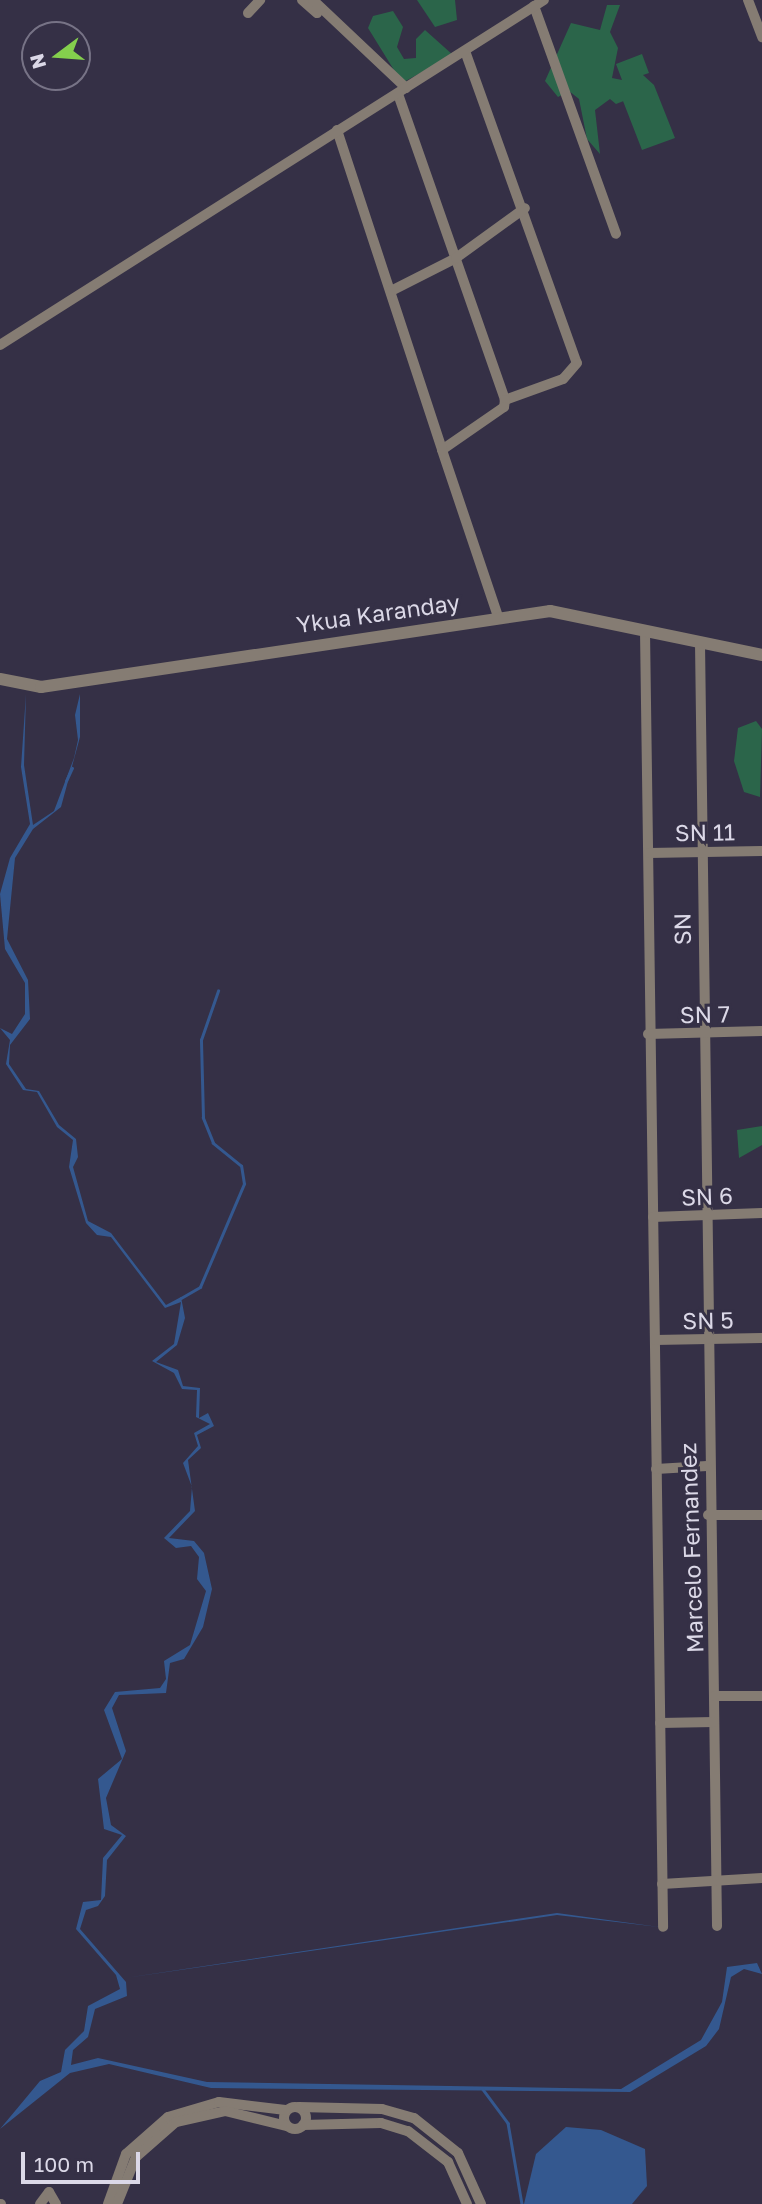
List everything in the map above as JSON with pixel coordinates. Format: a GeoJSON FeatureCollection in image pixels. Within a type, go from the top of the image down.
{"type":"FeatureCollection","features":[{"type":"Feature","properties":{"kind":"street"},"geometry":{"type":"LineString","coordinates":[[248,13],[260,0]]}},
{"type":"Feature","properties":{"kind":"street"},"geometry":{"type":"LineString","coordinates":[[302,0],[347,31]]}},
{"type":"Feature","properties":{"kind":"street"},"geometry":{"type":"LineString","coordinates":[[313,0],[347,31],[402,91],[505,400],[504,407],[442,450]]}},
{"type":"Feature","properties":{"kind":"street"},"geometry":{"type":"LineString","coordinates":[[0,345],[544,0]]}},
{"type":"Feature","properties":{"kind":"street"},"geometry":{"type":"LineString","coordinates":[[748,0],[762,37]]}},
{"type":"Feature","properties":{"kind":"street"},"geometry":{"type":"LineString","coordinates":[[534,6],[616,234]]}},
{"type":"Feature","properties":{"kind":"street"},"geometry":{"type":"LineString","coordinates":[[465,51],[525,208],[577,363],[563,379],[505,400]]}},
{"type":"Feature","properties":{"kind":"street"},"geometry":{"type":"LineString","coordinates":[[337,130],[498,616]]}},
{"type":"Feature","properties":{"kind":"street"},"geometry":{"type":"LineString","coordinates":[[391,291],[456,258],[525,208]]}},
{"type":"Feature","properties":{"kind":"street","name":"Ykua Karanday"},"geometry":{"type":"LineString","coordinates":[[0,679],[41,687],[498,616],[565,612],[762,655]]}},
{"type":"Feature","properties":{"kind":"street"},"geometry":{"type":"LineString","coordinates":[[645,631],[649,853],[648,1034],[663,1927]]}},
{"type":"Feature","properties":{"kind":"street","name":"SN"},"geometry":{"type":"LineString","coordinates":[[700,643],[705,1215]]}},
{"type":"Feature","properties":{"kind":"street","name":"SN 11"},"geometry":{"type":"LineString","coordinates":[[649,853],[762,850]]}},
{"type":"Feature","properties":{"kind":"street","name":"SN 7"},"geometry":{"type":"LineString","coordinates":[[648,1034],[762,1031]]}},
{"type":"Feature","properties":{"kind":"street","name":"SN 6"},"geometry":{"type":"LineString","coordinates":[[653,1217],[762,1213]]}},
{"type":"Feature","properties":{"kind":"street","name":"Marcelo Fernandez"},"geometry":{"type":"LineString","coordinates":[[705,1215],[707,1466],[717,1926]]}},
{"type":"Feature","properties":{"kind":"street","name":"SN 5"},"geometry":{"type":"LineString","coordinates":[[655,1340],[762,1338]]}},
{"type":"Feature","properties":{"kind":"street"},"geometry":{"type":"LineString","coordinates":[[656,1469],[707,1466]]}},
{"type":"Feature","properties":{"kind":"street"},"geometry":{"type":"LineString","coordinates":[[708,1515],[762,1516]]}},
{"type":"Feature","properties":{"kind":"street"},"geometry":{"type":"LineString","coordinates":[[714,1696],[762,1696]]}},
{"type":"Feature","properties":{"kind":"street"},"geometry":{"type":"LineString","coordinates":[[660,1723],[714,1722]]}},
{"type":"Feature","properties":{"kind":"street"},"geometry":{"type":"LineString","coordinates":[[662,1884],[762,1878]]}},
{"type":"Feature","properties":{"kind":"street"},"geometry":{"type":"LineString","coordinates":[[108,2204],[126,2154],[168,2116],[219,2102],[286,2110],[299,2107],[382,2109],[414,2118],[458,2153],[481,2204]]}},
{"type":"Feature","properties":{"kind":"street"},"geometry":{"type":"LineString","coordinates":[[299,2107],[303,2125]]}},
{"type":"Feature","properties":{"kind":"street"},"geometry":{"type":"LineString","coordinates":[[286,2110],[287,2126]]}},
{"type":"Feature","properties":{"kind":"street"},"geometry":{"type":"LineString","coordinates":[[117,2204],[136,2157],[176,2122],[225,2111],[287,2126],[381,2123],[408,2131],[447,2162],[467,2204]]}},
{"type":"Feature","properties":{"kind":"street"},"geometry":{"type":"LineString","coordinates":[[30,2204],[52,2193],[56,2204]]}},
{"type":"Feature","properties":{"kind":"green space"},"geometry":{"type":"Polygon","coordinates":[[[417,0],[455,0],[457,20],[435,27],[417,0]]]}},
{"type":"Feature","properties":{"kind":"green space"},"geometry":{"type":"Polygon","coordinates":[[[607,5],[620,5],[610,32],[618,48],[612,78],[622,80],[616,64],[642,54],[649,73],[643,75],[654,85],[675,138],[642,150],[623,101],[616,104],[610,99],[595,110],[600,154],[587,139],[579,99],[569,91],[558,97],[545,81],[571,23],[600,30],[607,5]]]}},
{"type":"Feature","properties":{"kind":"green space"},"geometry":{"type":"Polygon","coordinates":[[[393,11],[403,27],[397,47],[404,59],[416,58],[416,39],[425,30],[453,55],[402,83],[368,28],[373,16],[393,11]]]}},
{"type":"Feature","properties":{"kind":"green space"},"geometry":{"type":"Polygon","coordinates":[[[756,721],[762,729],[760,797],[744,792],[734,761],[738,728],[756,721]]]}},
{"type":"Feature","properties":{"kind":"green space"},"geometry":{"type":"Polygon","coordinates":[[[762,1126],[762,1145],[739,1158],[737,1130],[762,1126]]]}},
{"type":"Feature","properties":{"kind":"water"},"geometry":{"type":"Polygon","coordinates":[[[26,694],[24,765],[33,825],[54,811],[74,758],[78,740],[75,715],[80,694],[80,737],[61,807],[33,829],[15,858],[7,939],[28,980],[30,1019],[10,1045],[9,1064],[26,1089],[39,1091],[59,1125],[76,1139],[78,1157],[73,1167],[88,1221],[111,1233],[166,1305],[181,1297],[185,1318],[177,1345],[156,1362],[178,1370],[183,1386],[200,1388],[199,1418],[208,1413],[214,1426],[197,1435],[201,1448],[188,1460],[192,1486],[183,1463],[198,1446],[194,1433],[210,1424],[196,1417],[197,1390],[182,1389],[174,1373],[152,1361],[174,1344],[181,1302],[165,1308],[111,1237],[97,1235],[86,1223],[69,1167],[73,1140],[57,1127],[37,1092],[23,1090],[6,1064],[10,1040],[0,1028],[12,1034],[25,1014],[25,983],[5,949],[0,894],[10,858],[30,824],[21,767],[26,694]]]}},
{"type":"Feature","properties":{"kind":"water"},"geometry":{"type":"Polygon","coordinates":[[[192,1488],[195,1511],[169,1538],[194,1541],[204,1553],[212,1589],[203,1627],[184,1659],[170,1663],[166,1693],[119,1695],[112,1708],[126,1751],[106,1798],[111,1825],[126,1836],[107,1860],[105,1896],[98,1906],[86,1910],[80,1929],[126,1982],[127,1996],[95,2009],[88,2037],[73,2050],[71,2065],[98,2058],[207,2082],[621,2089],[701,2040],[722,2002],[727,1967],[757,1963],[762,1974],[744,1969],[731,1977],[719,2029],[706,2046],[630,2092],[211,2088],[109,2064],[70,2073],[0,2129],[40,2081],[61,2072],[65,2050],[84,2031],[88,2006],[120,1989],[116,1975],[76,1929],[83,1902],[101,1900],[103,1858],[122,1835],[104,1829],[98,1779],[122,1759],[104,1710],[115,1692],[160,1688],[166,1679],[164,1661],[190,1645],[206,1591],[197,1579],[199,1557],[191,1546],[176,1548],[164,1538],[190,1511],[192,1488]]]}},
{"type":"Feature","properties":{"kind":"water"},"geometry":{"type":"Polygon","coordinates":[[[557,1913],[659,1927],[557,1915],[125,1978],[557,1913]]]}},
{"type":"Feature","properties":{"kind":"water"},"geometry":{"type":"Polygon","coordinates":[[[566,2127],[601,2130],[645,2149],[647,2186],[632,2204],[524,2204],[536,2154],[566,2127]]]}},
{"type":"Feature","properties":{"kind":"waterway"},"geometry":{"type":"LineString","coordinates":[[66,781],[72,768]]}},
{"type":"Feature","properties":{"kind":"waterway"},"geometry":{"type":"LineString","coordinates":[[181,1298],[200,1287],[244,1184],[241,1166],[213,1143],[203,1118],[201,1040],[218,991]]}},
{"type":"Feature","properties":{"kind":"waterway"},"geometry":{"type":"LineString","coordinates":[[482,2088],[508,2123],[522,2204]]}}]}
